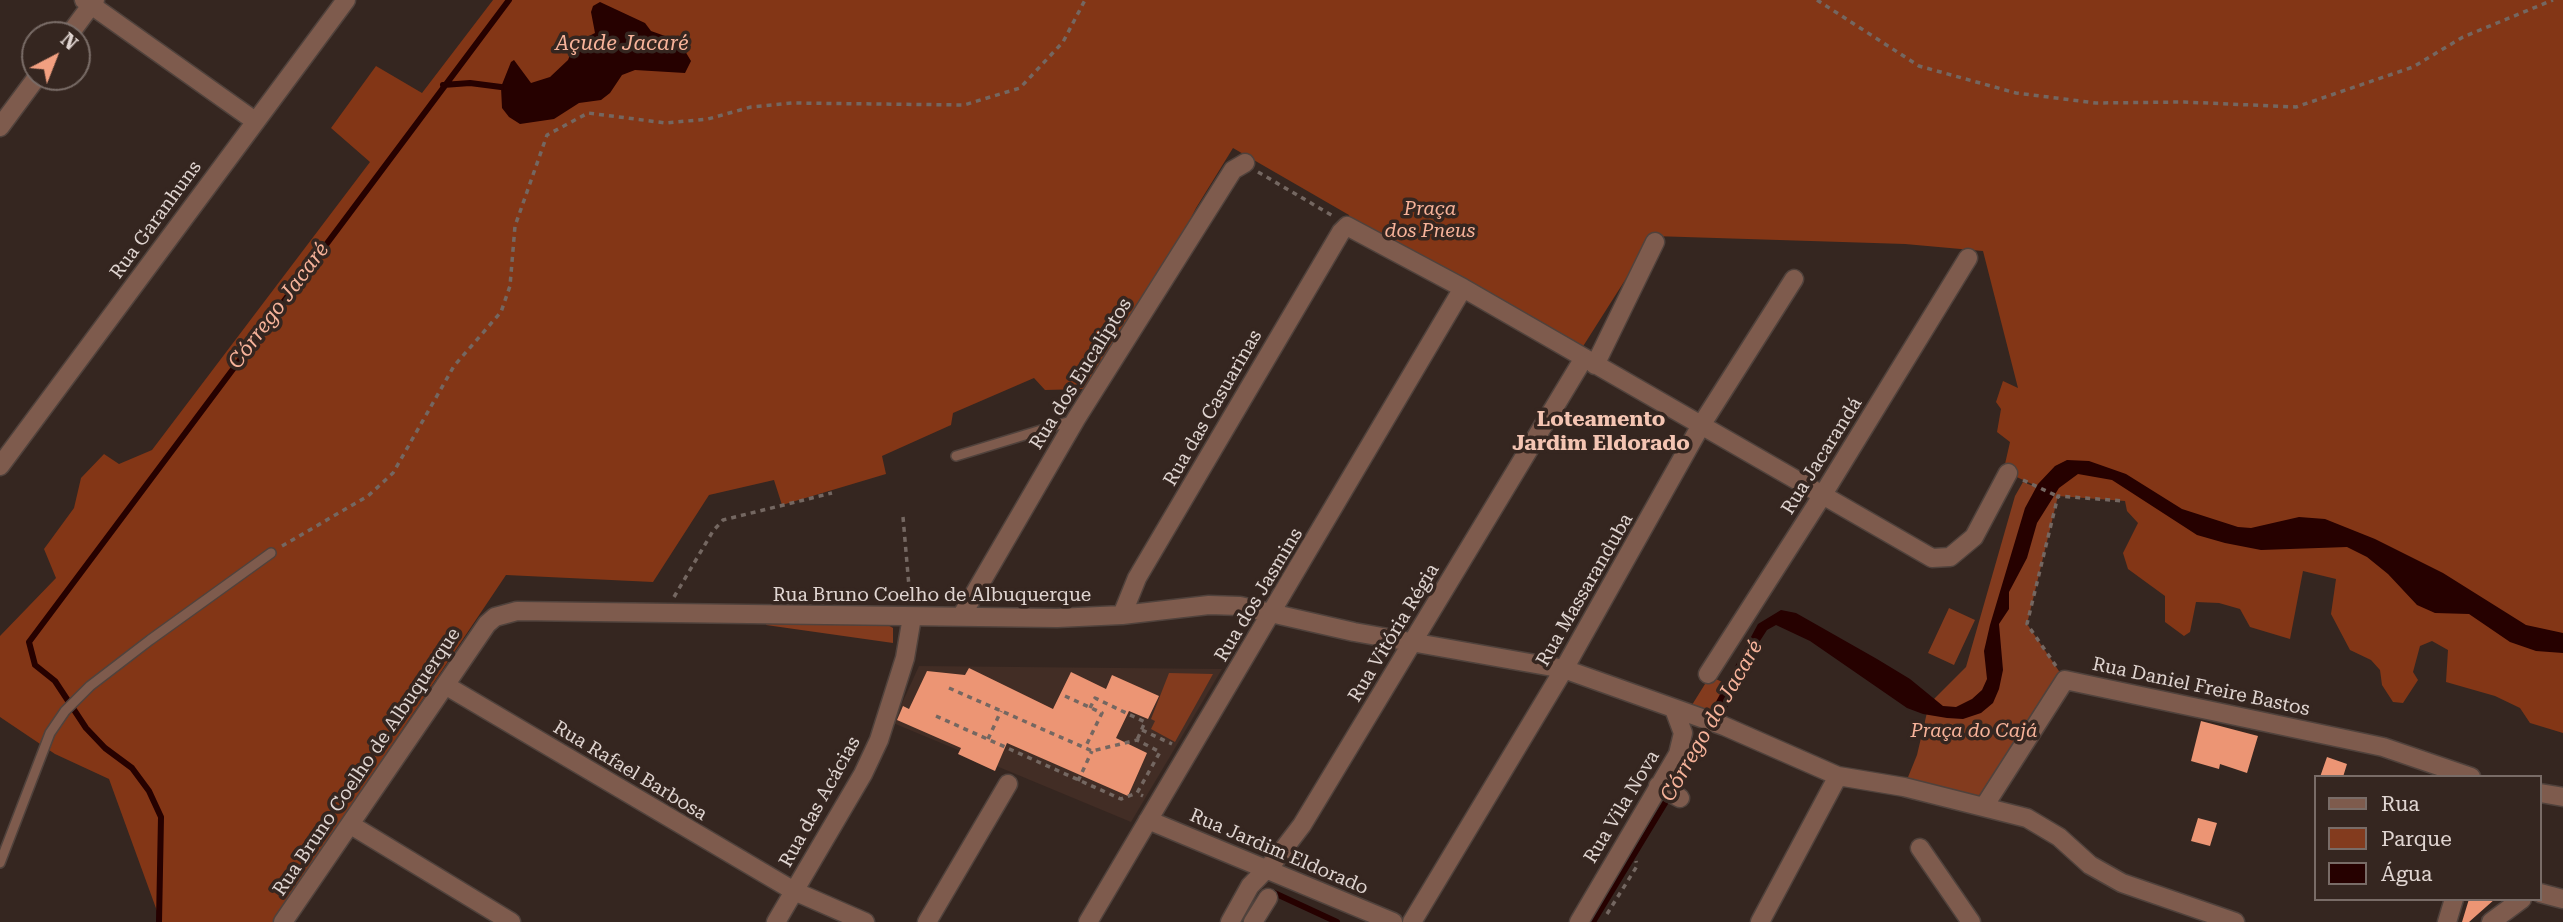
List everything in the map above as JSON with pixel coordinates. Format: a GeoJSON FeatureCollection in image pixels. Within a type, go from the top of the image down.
{"type":"FeatureCollection","features":[{"type":"Feature","properties":{"kind":"street","name":"Rua Garanhuns"},"geometry":{"type":"LineString","coordinates":[[0,466],[346,0]]}},
{"type":"Feature","properties":{"kind":"street"},"geometry":{"type":"LineString","coordinates":[[78,21],[90,2],[255,121]]}},
{"type":"Feature","properties":{"kind":"street"},"geometry":{"type":"LineString","coordinates":[[0,127],[27,91]]}},
{"type":"Feature","properties":{"kind":"street","name":"Rua dos Eucaliptos"},"geometry":{"type":"LineString","coordinates":[[962,615],[1076,419],[1233,170],[1245,163]]}},
{"type":"Feature","properties":{"kind":"street"},"geometry":{"type":"LineString","coordinates":[[1347,226],[1463,288],[1700,427],[1932,558],[1950,557],[1973,537],[2010,474]]}},
{"type":"Feature","properties":{"kind":"street","name":"Rua das Casuarinas"},"geometry":{"type":"LineString","coordinates":[[1122,615],[1138,578],[1347,226]]}},
{"type":"Feature","properties":{"kind":"street","name":"Rua Vitória Régia"},"geometry":{"type":"LineString","coordinates":[[1230,922],[1250,886],[1276,859],[1302,825],[1589,362],[1656,242]]}},
{"type":"Feature","properties":{"kind":"street","name":"Rua Jacarandá"},"geometry":{"type":"LineString","coordinates":[[1708,674],[1822,496],[1968,258]]}},
{"type":"Feature","properties":{"kind":"street","name":"Rua Massaranduba"},"geometry":{"type":"LineString","coordinates":[[1412,922],[1564,669],[1700,427],[1794,279]]}},
{"type":"Feature","properties":{"kind":"street","name":"Rua dos Jasmins"},"geometry":{"type":"LineString","coordinates":[[1087,922],[1463,288]]}},
{"type":"Feature","properties":{"kind":"street","name":"Rua Bruno Coelho de Albuquerque"},"geometry":{"type":"LineString","coordinates":[[283,922],[487,624],[506,613],[664,614],[911,610],[962,615],[1057,618],[1122,615],[1209,605],[1240,606],[1413,642],[1564,669],[1724,726],[1838,776],[1905,787],[2027,818],[2059,837],[2090,865],[2122,883],[2235,922]]}},
{"type":"Feature","properties":{"kind":"street","name":"Rua das Acácias"},"geometry":{"type":"LineString","coordinates":[[776,922],[879,740],[905,658],[911,610]]}},
{"type":"Feature","properties":{"kind":"street","name":"Rua Daniel Freire Bastos"},"geometry":{"type":"LineString","coordinates":[[1985,806],[2065,680],[2383,747],[2465,775]]}},
{"type":"Feature","properties":{"kind":"street","name":"Rua Rafael Barbosa"},"geometry":{"type":"LineString","coordinates":[[445,685],[794,891],[864,922]]}},
{"type":"Feature","properties":{"kind":"street","name":"Rua Vila Nova"},"geometry":{"type":"LineString","coordinates":[[1579,922],[1682,745],[1684,733],[1679,711]]}},
{"type":"Feature","properties":{"kind":"street"},"geometry":{"type":"LineString","coordinates":[[1760,922],[1838,776]]}},
{"type":"Feature","properties":{"kind":"street"},"geometry":{"type":"LineString","coordinates":[[927,922],[1008,784]]}},
{"type":"Feature","properties":{"kind":"street"},"geometry":{"type":"LineString","coordinates":[[1659,787],[1679,797]]}},
{"type":"Feature","properties":{"kind":"street"},"geometry":{"type":"LineString","coordinates":[[2542,793],[2563,797]]}},
{"type":"Feature","properties":{"kind":"street","name":"Rua Jardim Eldorado"},"geometry":{"type":"LineString","coordinates":[[1153,813],[1264,870],[1393,922]]}},
{"type":"Feature","properties":{"kind":"street"},"geometry":{"type":"LineString","coordinates":[[351,825],[511,922]]}},
{"type":"Feature","properties":{"kind":"street"},"geometry":{"type":"LineString","coordinates":[[1920,848],[1971,922]]}},
{"type":"Feature","properties":{"kind":"street"},"geometry":{"type":"LineString","coordinates":[[2542,894],[2563,899]]}},
{"type":"Feature","properties":{"kind":"street"},"geometry":{"type":"LineString","coordinates":[[1254,922],[1268,898]]}},
{"type":"Feature","properties":{"kind":"street"},"geometry":{"type":"LineString","coordinates":[[2448,922],[2453,901]]}},
{"type":"Feature","properties":{"kind":"street"},"geometry":{"type":"LineString","coordinates":[[2491,922],[2519,901]]}},
{"type":"Feature","properties":{"kind":"lane"},"geometry":{"type":"LineString","coordinates":[[956,456],[1076,419]]}},
{"type":"Feature","properties":{"kind":"lane"},"geometry":{"type":"LineString","coordinates":[[0,863],[5,836],[50,733],[65,711],[150,640],[271,553]]}},
{"type":"Feature","properties":{"kind":"path"},"geometry":{"type":"LineString","coordinates":[[271,553],[368,496],[393,473],[454,366],[501,312],[510,286],[515,226],[547,135],[588,113],[666,123],[708,119],[751,107],[792,103],[964,105],[1020,88],[1063,42],[1085,0]]}},
{"type":"Feature","properties":{"kind":"path"},"geometry":{"type":"LineString","coordinates":[[1817,0],[1919,66],[2016,93],[2096,103],[2184,102],[2295,107],[2413,67],[2463,37],[2553,0]]}},
{"type":"Feature","properties":{"kind":"path"},"geometry":{"type":"LineString","coordinates":[[1245,163],[1347,226]]}},
{"type":"Feature","properties":{"kind":"path"},"geometry":{"type":"LineString","coordinates":[[2010,474],[2058,496],[2125,501]]}},
{"type":"Feature","properties":{"kind":"path"},"geometry":{"type":"LineString","coordinates":[[664,614],[713,530],[723,520],[832,493]]}},
{"type":"Feature","properties":{"kind":"path"},"geometry":{"type":"LineString","coordinates":[[2058,496],[2027,624],[2065,680]]}},
{"type":"Feature","properties":{"kind":"path"},"geometry":{"type":"LineString","coordinates":[[903,517],[911,610]]}},
{"type":"Feature","properties":{"kind":"path"},"geometry":{"type":"LineString","coordinates":[[936,716],[1121,799],[1138,793],[1160,752],[1137,740],[1092,751],[949,688]]}},
{"type":"Feature","properties":{"kind":"path"},"geometry":{"type":"LineString","coordinates":[[1065,696],[1102,713],[1085,748]]}},
{"type":"Feature","properties":{"kind":"path"},"geometry":{"type":"LineString","coordinates":[[1090,708],[1096,698],[1146,722],[1137,740]]}},
{"type":"Feature","properties":{"kind":"path"},"geometry":{"type":"LineString","coordinates":[[988,739],[1001,711]]}},
{"type":"Feature","properties":{"kind":"path"},"geometry":{"type":"LineString","coordinates":[[1142,730],[1189,754]]}},
{"type":"Feature","properties":{"kind":"path"},"geometry":{"type":"LineString","coordinates":[[1078,781],[1092,751]]}},
{"type":"Feature","properties":{"kind":"path"},"geometry":{"type":"LineString","coordinates":[[1138,793],[1153,813]]}},
{"type":"Feature","properties":{"kind":"path"},"geometry":{"type":"LineString","coordinates":[[1602,922],[1637,862]]}},
{"type":"Feature","properties":{"kind":"shaded area"},"geometry":{"type":"Polygon","coordinates":[[[919,666],[1222,669],[1131,822],[893,723],[919,666]]]}},
{"type":"Feature","properties":{"kind":"green space","name":"Praça dos Pneus"},"geometry":{"type":"Polygon","coordinates":[[[493,0],[2563,0],[2563,733],[2530,723],[2520,708],[2495,696],[2446,682],[2448,650],[2432,641],[2420,646],[2413,672],[2418,680],[2403,703],[2393,702],[2382,685],[2380,670],[2371,660],[2350,650],[2331,614],[2336,579],[2303,571],[2290,639],[2250,627],[2240,609],[2219,603],[2196,602],[2190,632],[2184,636],[2165,622],[2165,596],[2128,569],[2123,553],[2138,523],[2127,511],[2125,501],[2058,496],[2008,473],[2005,464],[2010,442],[1997,432],[2001,409],[1996,402],[2003,381],[2018,388],[1983,251],[1905,244],[1653,236],[1575,359],[1354,235],[1349,215],[1233,148],[1196,208],[1173,254],[1084,389],[1045,390],[1034,378],[953,413],[951,425],[882,456],[886,474],[782,505],[774,480],[709,495],[653,582],[506,575],[273,922],[161,922],[109,779],[55,754],[0,717],[0,636],[56,578],[44,549],[74,508],[81,478],[104,454],[119,464],[152,450],[370,162],[331,128],[376,66],[422,93],[493,0]]]}},
{"type":"Feature","properties":{"kind":"green space","name":"Praça do Cajá"},"geometry":{"type":"Polygon","coordinates":[[[2023,482],[2058,496],[2027,624],[2065,680],[1985,805],[1904,787],[1917,755],[1929,704],[1966,667],[2015,496],[2023,482]]]}},
{"type":"Feature","properties":{"kind":"green space"},"geometry":{"type":"Polygon","coordinates":[[[1949,608],[1975,620],[1954,665],[1928,653],[1949,608]]]}},
{"type":"Feature","properties":{"kind":"green space"},"geometry":{"type":"Polygon","coordinates":[[[767,621],[886,624],[893,628],[893,643],[766,625],[767,621]]]}},
{"type":"Feature","properties":{"kind":"green space"},"geometry":{"type":"Polygon","coordinates":[[[1169,673],[1213,674],[1175,742],[1151,729],[1155,721],[1151,719],[1169,673]]]}},
{"type":"Feature","properties":{"kind":"green space"},"geometry":{"type":"Polygon","coordinates":[[[1710,676],[1726,684],[1708,720],[1687,713],[1710,676]]]}},
{"type":"Feature","properties":{"kind":"water","name":"Açude Jacaré"},"geometry":{"type":"Polygon","coordinates":[[[600,2],[645,23],[651,31],[679,41],[691,61],[685,73],[635,70],[622,75],[610,93],[601,100],[579,103],[554,119],[520,124],[509,117],[502,108],[501,87],[511,62],[514,60],[531,83],[550,77],[568,60],[575,43],[595,33],[591,12],[593,6],[600,2]]]}},
{"type":"Feature","properties":{"kind":"water","name":"Córrego do Jacaré"},"geometry":{"type":"Polygon","coordinates":[[[2067,460],[2089,461],[2126,474],[2182,509],[2238,527],[2251,528],[2299,517],[2325,519],[2375,539],[2443,573],[2526,625],[2563,633],[2563,653],[2536,651],[2510,642],[2469,614],[2435,613],[2417,605],[2388,574],[2367,557],[2347,547],[2261,550],[2225,543],[2197,535],[2112,480],[2078,474],[2059,488],[2037,523],[2027,558],[2009,592],[2009,609],[1999,624],[2003,670],[1999,689],[1993,703],[1981,713],[1963,719],[1947,718],[1907,708],[1810,641],[1776,625],[1767,630],[1756,647],[1728,706],[1681,786],[1672,783],[1758,624],[1781,610],[1796,613],[1877,659],[1910,679],[1943,706],[1956,707],[1972,699],[1982,690],[1987,679],[1984,651],[2025,508],[2038,484],[2055,466],[2067,460]]]}},
{"type":"Feature","properties":{"kind":"building"},"geometry":{"type":"Polygon","coordinates":[[[969,668],[1053,709],[1071,672],[1106,689],[1112,675],[1159,696],[1148,719],[1129,711],[1116,738],[1147,753],[1128,796],[1007,743],[995,771],[958,754],[961,748],[897,720],[903,706],[909,709],[927,671],[965,675],[969,668]]]}},
{"type":"Feature","properties":{"kind":"building"},"geometry":{"type":"Polygon","coordinates":[[[2201,721],[2258,736],[2247,773],[2220,764],[2219,769],[2191,761],[2201,721]]]}},
{"type":"Feature","properties":{"kind":"building"},"geometry":{"type":"Polygon","coordinates":[[[2327,757],[2347,764],[2344,775],[2321,775],[2327,757]]]}},
{"type":"Feature","properties":{"kind":"building"},"geometry":{"type":"Polygon","coordinates":[[[2198,818],[2217,823],[2210,846],[2191,841],[2198,818]]]}},
{"type":"Feature","properties":{"kind":"building"},"geometry":{"type":"Polygon","coordinates":[[[2468,901],[2493,901],[2469,922],[2462,922],[2468,901]]]}},
{"type":"Feature","properties":{"kind":"waterway","name":"Córrego Jacaré"},"geometry":{"type":"LineString","coordinates":[[159,922],[161,817],[149,791],[132,768],[105,748],[86,728],[55,681],[35,665],[29,642],[509,0]]}},
{"type":"Feature","properties":{"kind":"waterway","name":"Córrego Jacaré"},"geometry":{"type":"LineString","coordinates":[[443,85],[470,83],[501,87]]}},
{"type":"Feature","properties":{"kind":"waterway","name":"Córrego do Jacaré"},"geometry":{"type":"LineString","coordinates":[[1593,922],[1670,795]]}},
{"type":"Feature","properties":{"kind":"waterway","name":"Córrego do Jacaré"},"geometry":{"type":"LineString","coordinates":[[1270,891],[1337,922]]}},
{"type":"Feature","properties":{"kind":"district","name":"Loteamento Jardim Eldorado"},"geometry":{"type":"Point","coordinates":[1601,432]}}]}
